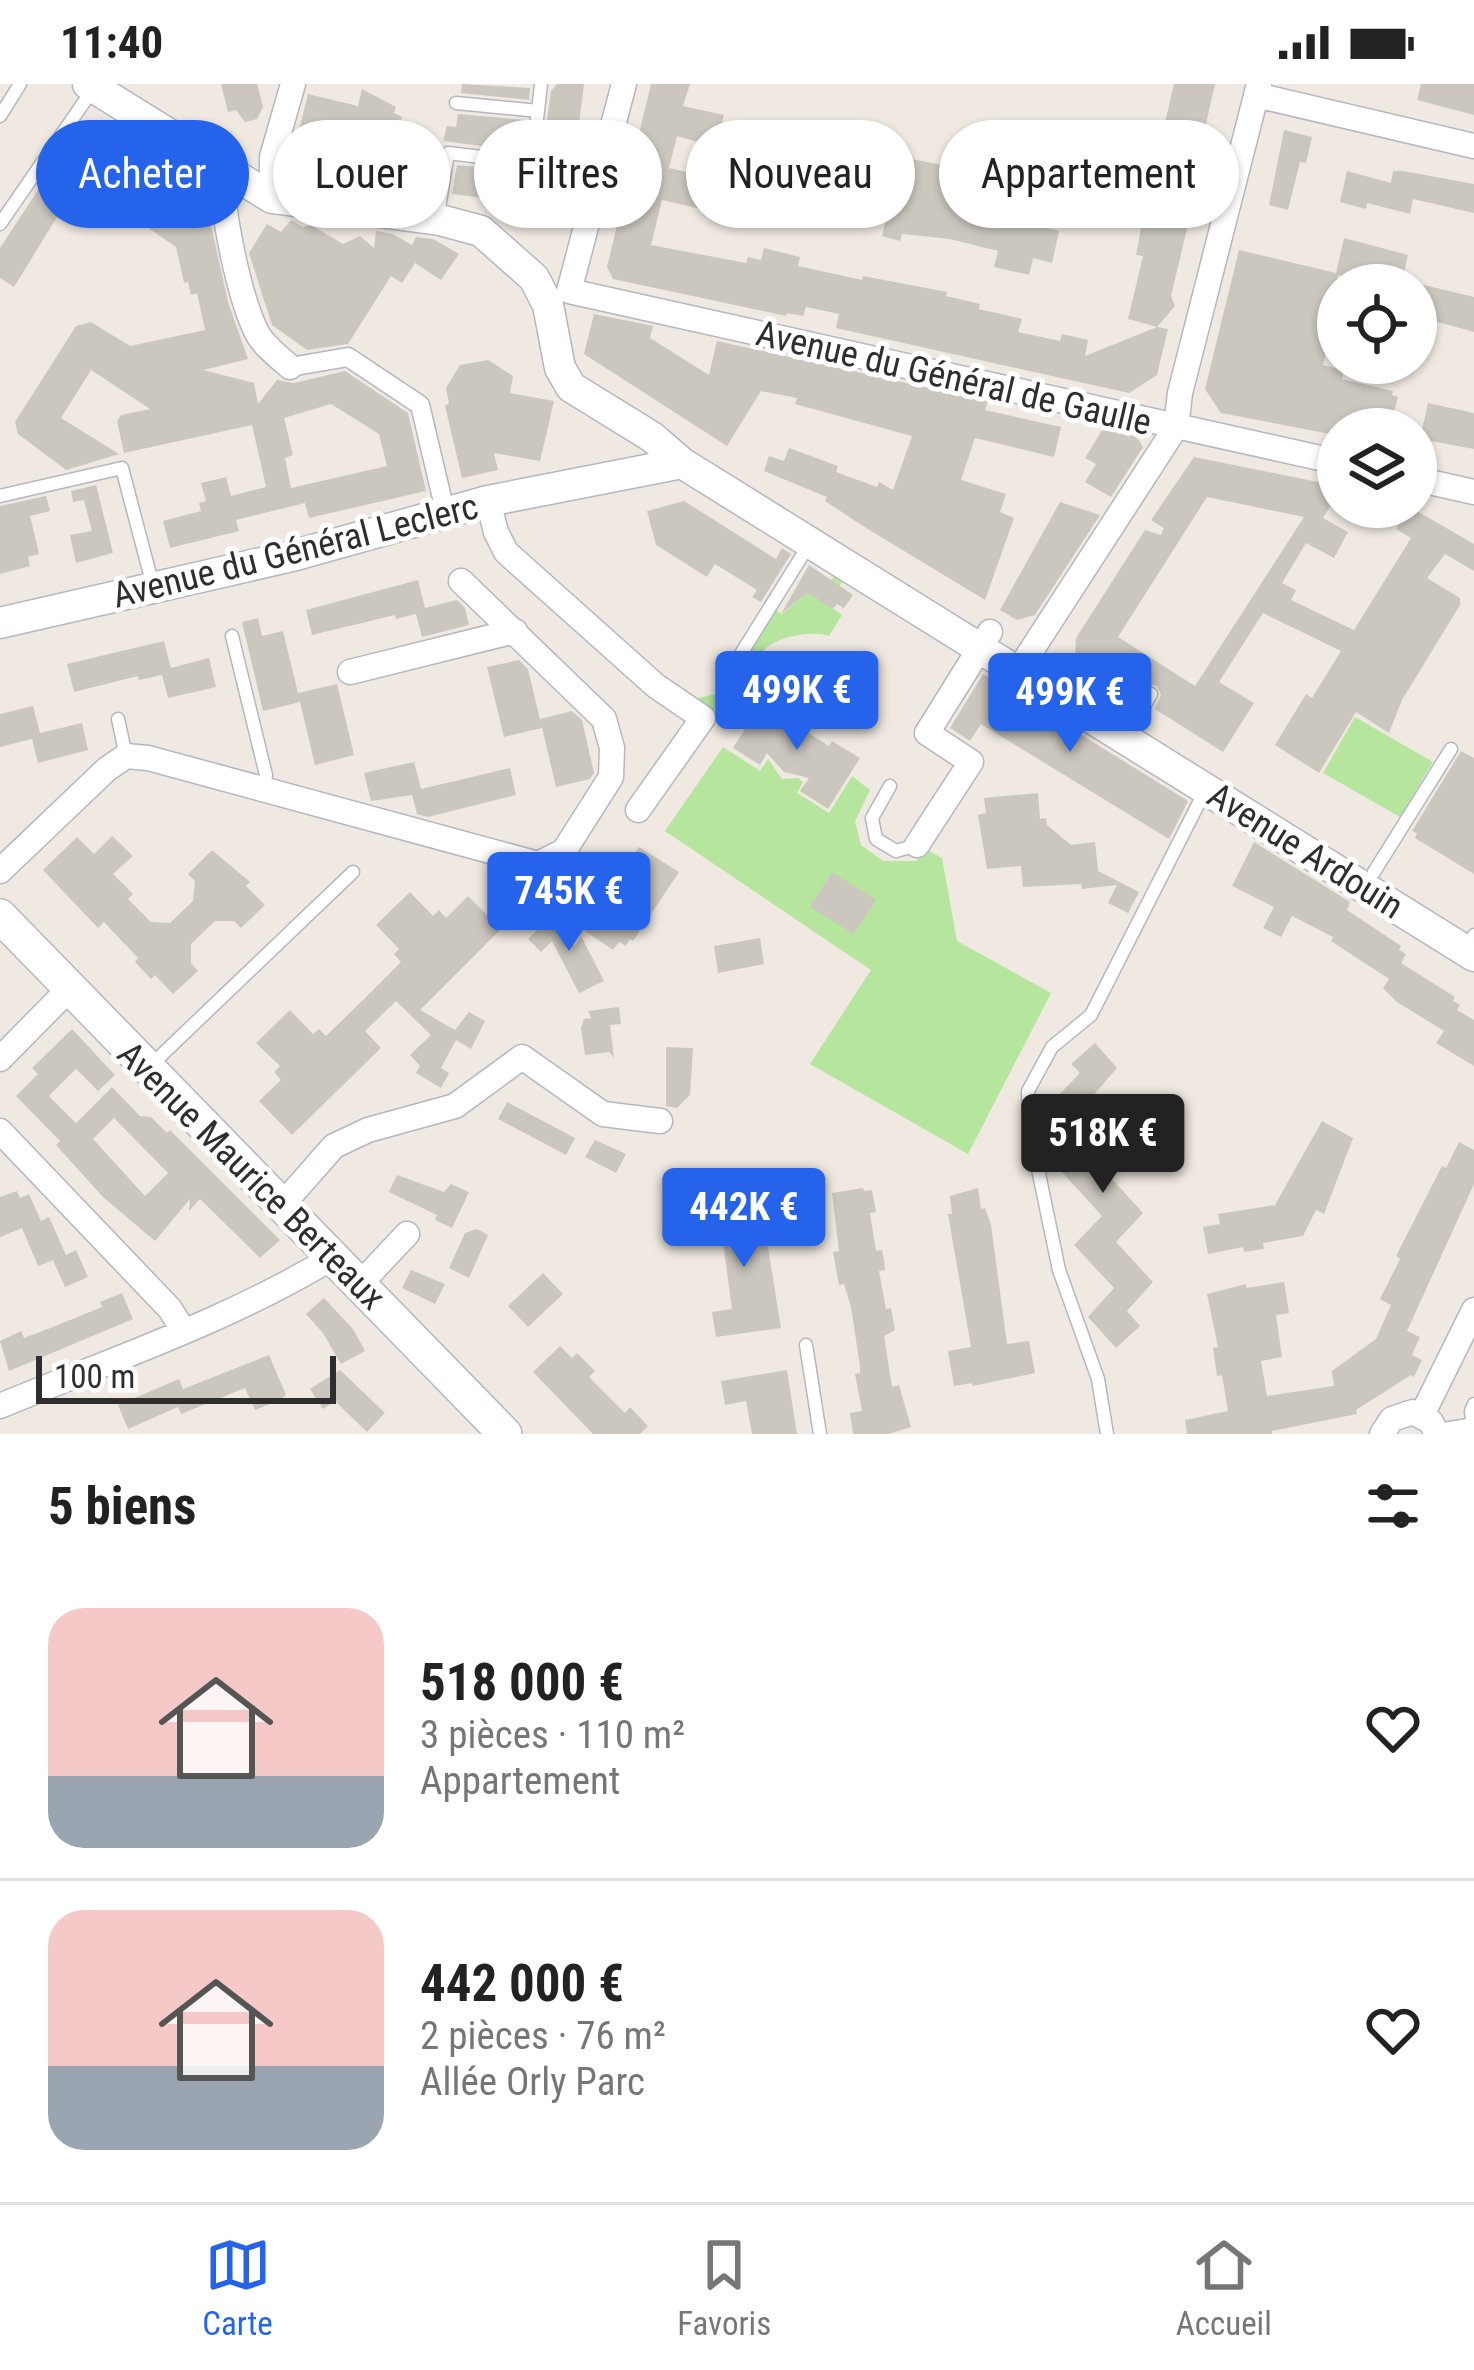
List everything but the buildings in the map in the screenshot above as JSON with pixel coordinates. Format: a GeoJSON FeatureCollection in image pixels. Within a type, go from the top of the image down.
{"type":"FeatureCollection","features":[{"type":"Feature","properties":{"kind":"main road","name":"Avenue Maurice Berteaux"},"geometry":{"type":"LineString","coordinates":[[0,916],[505,1434]]}},
{"type":"Feature","properties":{"kind":"street"},"geometry":{"type":"LineString","coordinates":[[272,198],[272,157],[293,84]]}},
{"type":"Feature","properties":{"kind":"street"},"geometry":{"type":"LineString","coordinates":[[553,332],[569,291],[624,84]]}},
{"type":"Feature","properties":{"kind":"street","name":"Avenue Ardouin"},"geometry":{"type":"LineString","coordinates":[[91,86],[146,120]]}},
{"type":"Feature","properties":{"kind":"street"},"geometry":{"type":"LineString","coordinates":[[1023,663],[1176,427],[1180,393],[1258,90],[1474,146]]}},
{"type":"Feature","properties":{"kind":"street","name":"Avenue Ardouin"},"geometry":{"type":"LineString","coordinates":[[249,184],[272,198]]}},
{"type":"Feature","properties":{"kind":"street","name":"Avenue Ardouin"},"geometry":{"type":"LineString","coordinates":[[450,223],[481,231],[534,278],[548,305],[560,368],[571,387],[810,542],[1023,663],[1207,788],[1474,956]]}},
{"type":"Feature","properties":{"kind":"street"},"geometry":{"type":"LineString","coordinates":[[230,228],[259,338],[290,367],[348,357],[420,405],[446,514]]}},
{"type":"Feature","properties":{"kind":"street","name":"Avenue Ardouin"},"geometry":{"type":"LineString","coordinates":[[534,278],[569,291]]}},
{"type":"Feature","properties":{"kind":"street","name":"Avenue du Général de Gaulle"},"geometry":{"type":"LineString","coordinates":[[569,291],[1317,457]]}},
{"type":"Feature","properties":{"kind":"street","name":"Avenue Ardouin"},"geometry":{"type":"LineString","coordinates":[[652,437],[692,448],[719,463],[985,640]]}},
{"type":"Feature","properties":{"kind":"street","name":"Avenue du Général Leclerc"},"geometry":{"type":"LineString","coordinates":[[590,479],[652,437]]}},
{"type":"Feature","properties":{"kind":"street","name":"Avenue du Général Leclerc"},"geometry":{"type":"LineString","coordinates":[[0,623],[488,501],[682,463]]}},
{"type":"Feature","properties":{"kind":"street"},"geometry":{"type":"LineString","coordinates":[[1437,484],[1474,492]]}},
{"type":"Feature","properties":{"kind":"street"},"geometry":{"type":"LineString","coordinates":[[488,501],[506,551],[656,686],[703,718],[638,810]]}},
{"type":"Feature","properties":{"kind":"street"},"geometry":{"type":"LineString","coordinates":[[0,872],[107,769],[126,757],[148,758],[538,864],[564,851],[611,777],[612,748],[604,719],[460,581]]}},
{"type":"Feature","properties":{"kind":"street"},"geometry":{"type":"LineString","coordinates":[[350,672],[515,632]]}},
{"type":"Feature","properties":{"kind":"street"},"geometry":{"type":"LineString","coordinates":[[917,845],[971,762],[927,733],[985,640]]}},
{"type":"Feature","properties":{"kind":"street","name":"Avenue Ardouin"},"geometry":{"type":"LineString","coordinates":[[1023,663],[1135,722],[1474,936]]}},
{"type":"Feature","properties":{"kind":"street"},"geometry":{"type":"LineString","coordinates":[[0,1059],[69,989]]}},
{"type":"Feature","properties":{"kind":"street"},"geometry":{"type":"LineString","coordinates":[[282,1205],[334,1146],[368,1130],[455,1106],[522,1057],[603,1114],[660,1121]]}},
{"type":"Feature","properties":{"kind":"street"},"geometry":{"type":"LineString","coordinates":[[0,1131],[170,1309],[183,1330]]}},
{"type":"Feature","properties":{"kind":"street"},"geometry":{"type":"LineString","coordinates":[[360,1284],[407,1234]]}},
{"type":"Feature","properties":{"kind":"street"},"geometry":{"type":"LineString","coordinates":[[0,1406],[298,1279],[333,1257]]}},
{"type":"Feature","properties":{"kind":"street"},"geometry":{"type":"LineString","coordinates":[[1382,1434],[1392,1419],[1404,1413],[1430,1425],[1474,1310]]}},
{"type":"Feature","properties":{"kind":"street"},"geometry":{"type":"LineString","coordinates":[[1449,1434],[1474,1430]]}},
{"type":"Feature","properties":{"kind":"lane"},"geometry":{"type":"LineString","coordinates":[[0,116],[20,84]]}},
{"type":"Feature","properties":{"kind":"lane"},"geometry":{"type":"LineString","coordinates":[[450,153],[532,164],[541,84]]}},
{"type":"Feature","properties":{"kind":"lane"},"geometry":{"type":"LineString","coordinates":[[0,224],[91,86]]}},
{"type":"Feature","properties":{"kind":"lane"},"geometry":{"type":"LineString","coordinates":[[456,103],[538,111]]}},
{"type":"Feature","properties":{"kind":"lane"},"geometry":{"type":"LineString","coordinates":[[0,496],[122,468],[153,587]]}},
{"type":"Feature","properties":{"kind":"lane"},"geometry":{"type":"LineString","coordinates":[[729,673],[810,542]]}},
{"type":"Feature","properties":{"kind":"lane"},"geometry":{"type":"LineString","coordinates":[[232,636],[266,775],[264,790]]}},
{"type":"Feature","properties":{"kind":"lane"},"geometry":{"type":"LineString","coordinates":[[1135,722],[1151,694]]}},
{"type":"Feature","properties":{"kind":"lane"},"geometry":{"type":"LineString","coordinates":[[118,719],[126,757]]}},
{"type":"Feature","properties":{"kind":"lane"},"geometry":{"type":"LineString","coordinates":[[1374,872],[1450,749]]}},
{"type":"Feature","properties":{"kind":"lane"},"geometry":{"type":"LineString","coordinates":[[890,786],[872,818],[876,839],[896,851],[917,845]]}},
{"type":"Feature","properties":{"kind":"lane"},"geometry":{"type":"LineString","coordinates":[[1107,1434],[1098,1379],[1059,1270],[1029,1126],[1028,1090],[1052,1047],[1091,1015],[1207,788]]}},
{"type":"Feature","properties":{"kind":"lane"},"geometry":{"type":"LineString","coordinates":[[147,1069],[353,872]]}},
{"type":"Feature","properties":{"kind":"lane"},"geometry":{"type":"LineString","coordinates":[[806,1346],[820,1434]]}},
{"type":"Feature","properties":{"kind":"lane"},"geometry":{"type":"LineString","coordinates":[[1474,1404],[1474,1430]]}},
{"type":"Feature","properties":{"kind":"green space"},"geometry":{"type":"Polygon","coordinates":[[[834,576],[842,582],[827,604],[842,615],[829,636],[803,635],[774,643],[760,657],[755,693],[715,710],[697,702],[725,692],[776,610],[782,614],[807,593],[818,600],[834,576]]]}},
{"type":"Feature","properties":{"kind":"green space"},"geometry":{"type":"Polygon","coordinates":[[[1355,717],[1433,762],[1400,817],[1323,773],[1355,717]]]}},
{"type":"Feature","properties":{"kind":"green space"},"geometry":{"type":"Polygon","coordinates":[[[723,747],[760,771],[768,759],[782,779],[803,782],[797,793],[829,813],[852,776],[870,790],[855,821],[861,845],[883,861],[916,861],[927,850],[942,858],[957,941],[1051,993],[968,1154],[810,1064],[871,970],[665,831],[723,747]]]}}]}
